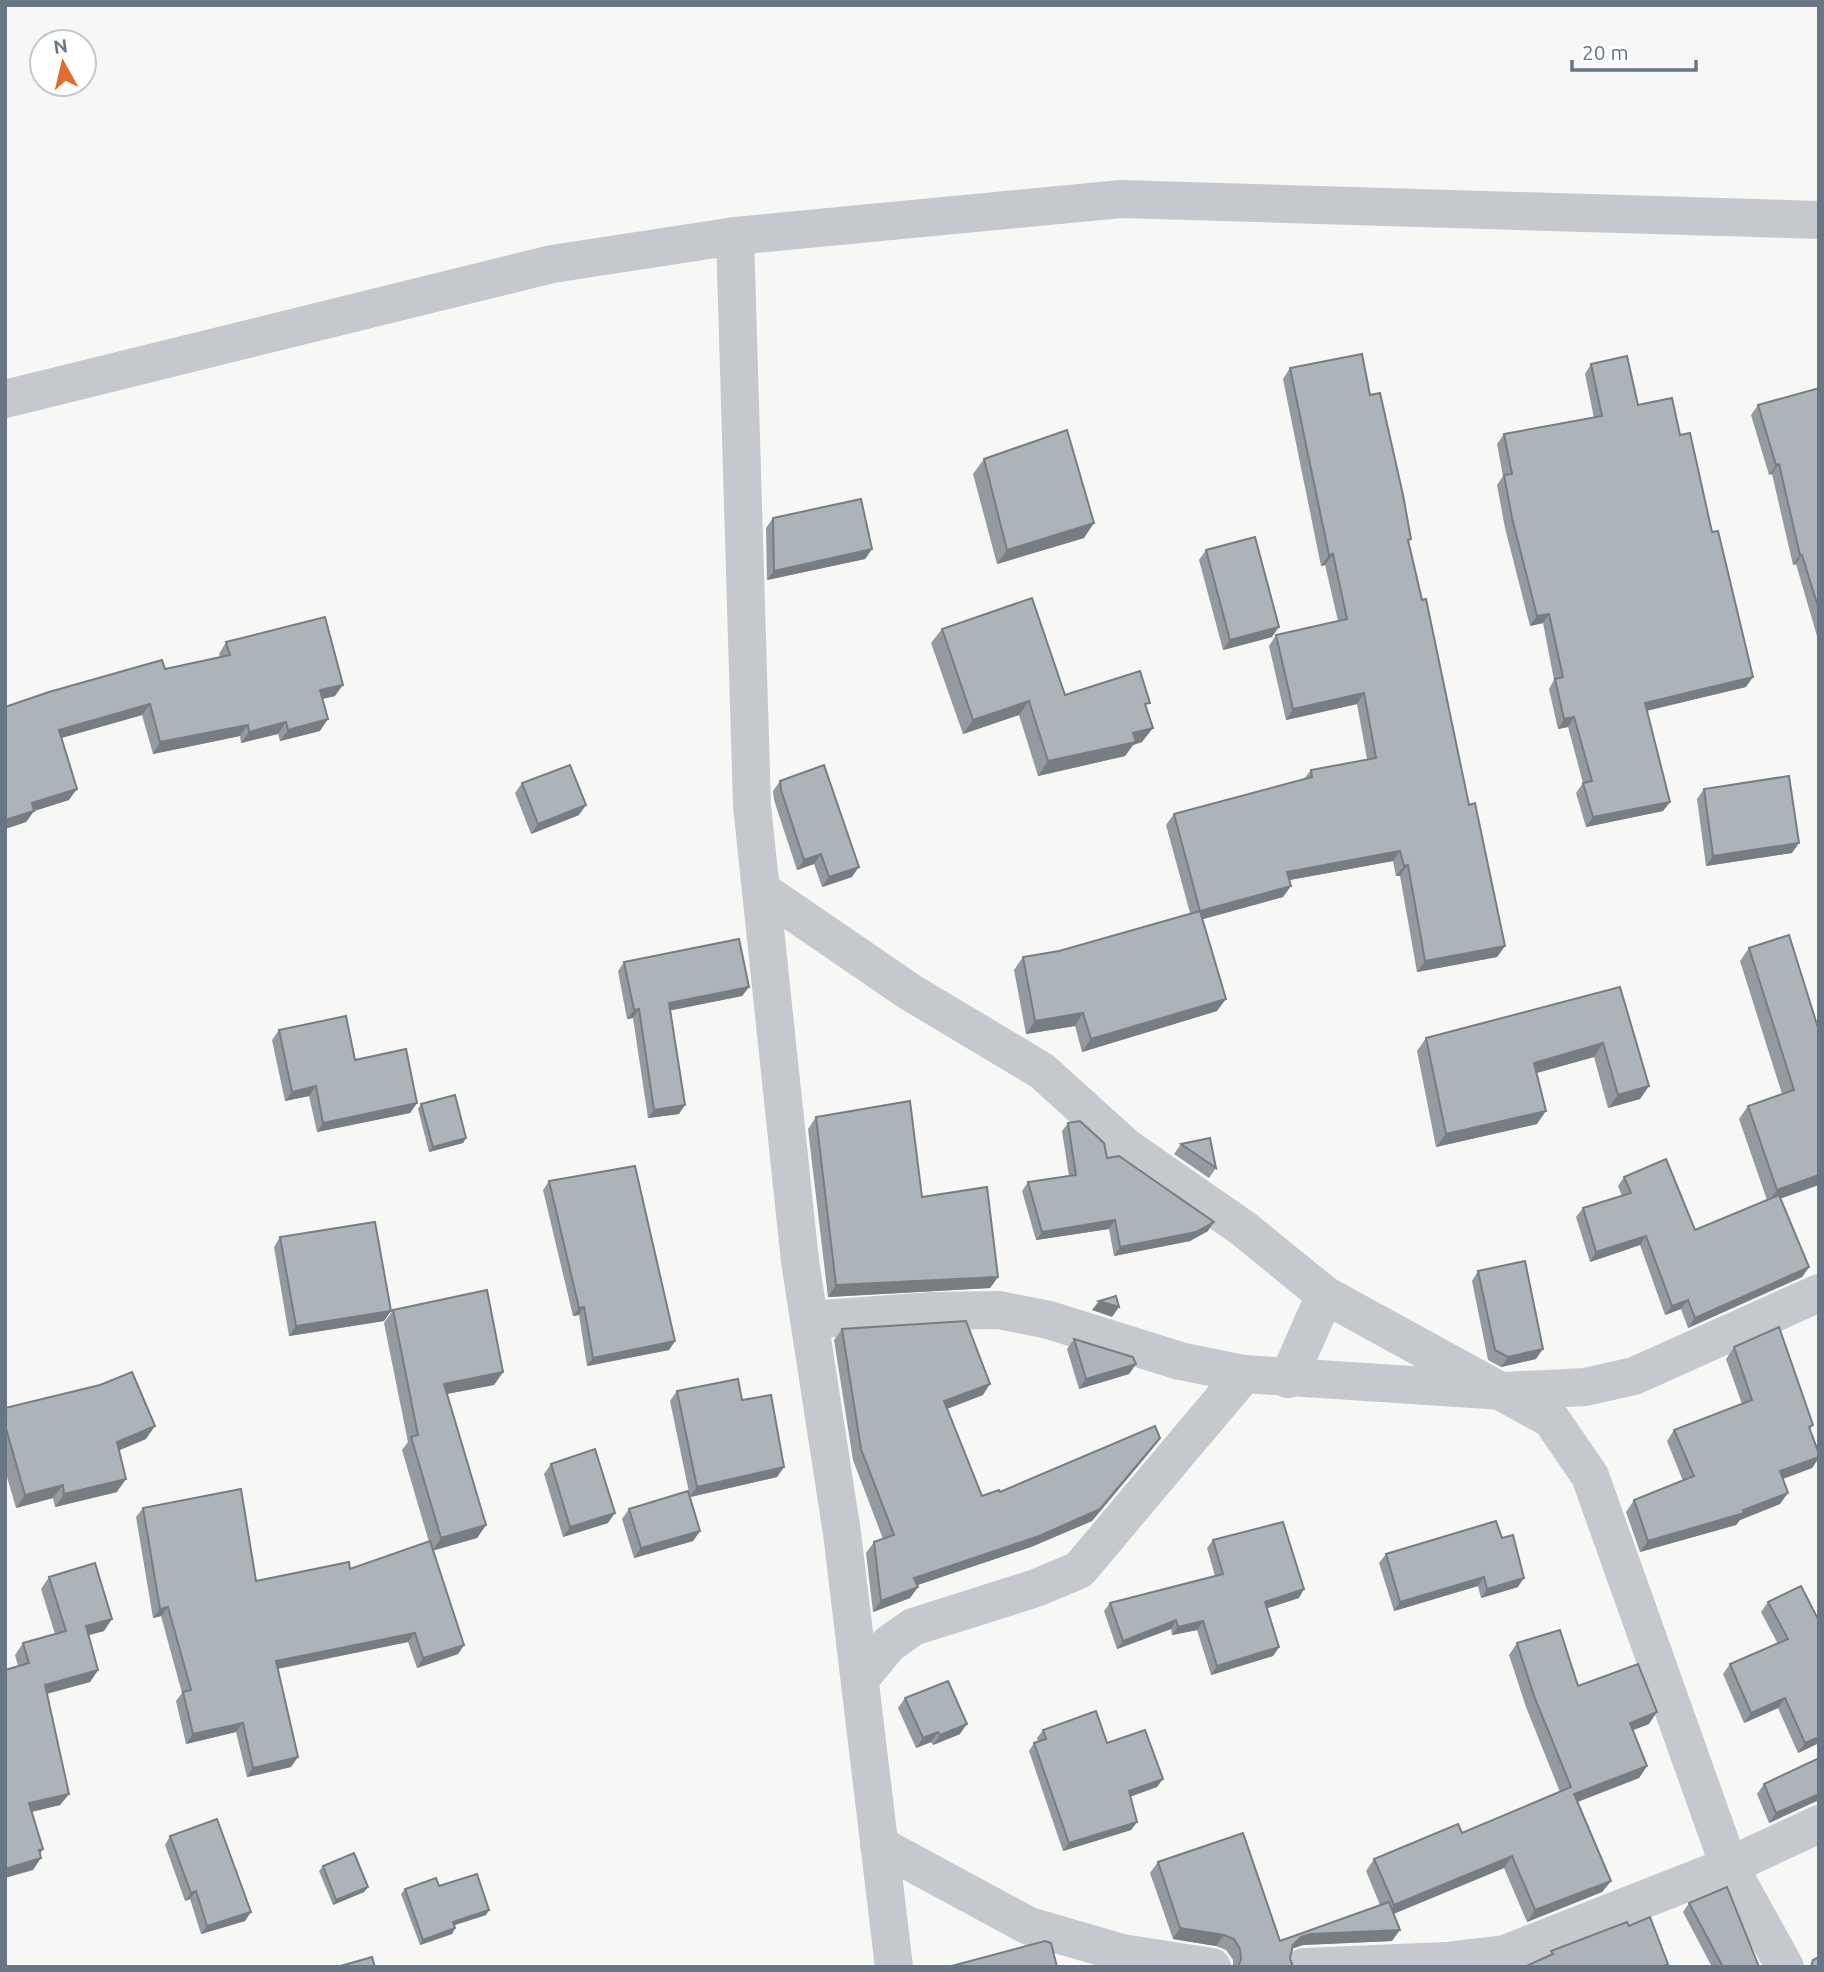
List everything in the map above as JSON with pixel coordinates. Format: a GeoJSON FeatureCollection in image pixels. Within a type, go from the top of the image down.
{"type":"FeatureCollection","features":[{"type":"Feature","properties":{"kind":"street"},"geometry":{"type":"LineString","coordinates":[[5,399],[552,264],[735,236],[1121,199],[1819,220]]}},
{"type":"Feature","properties":{"kind":"street"},"geometry":{"type":"LineString","coordinates":[[735,236],[752,806],[809,1320],[842,1533],[894,1967]]}},
{"type":"Feature","properties":{"kind":"street"},"geometry":{"type":"LineString","coordinates":[[761,890],[911,992],[1042,1071],[1126,1147],[1244,1229],[1325,1295],[1551,1419],[1590,1476],[1729,1866],[1785,1967]]}},
{"type":"Feature","properties":{"kind":"street"},"geometry":{"type":"LineString","coordinates":[[809,1320],[932,1311],[999,1310],[1049,1320],[1180,1361],[1244,1374],[1288,1379],[1503,1391],[1585,1387],[1634,1376],[1819,1293]]}},
{"type":"Feature","properties":{"kind":"street"},"geometry":{"type":"LineString","coordinates":[[1288,1379],[1325,1295]]}},
{"type":"Feature","properties":{"kind":"street"},"geometry":{"type":"LineString","coordinates":[[860,1679],[889,1644],[913,1627],[1036,1588],[1079,1570],[1244,1374]]}},
{"type":"Feature","properties":{"kind":"street"},"geometry":{"type":"LineString","coordinates":[[1304,1967],[1446,1961],[1505,1954],[1729,1866],[1819,1824]]}},
{"type":"Feature","properties":{"kind":"street"},"geometry":{"type":"LineString","coordinates":[[879,1845],[1029,1926],[1122,1953],[1212,1967]]}},
{"type":"Feature","properties":{"kind":"building"},"geometry":{"type":"Polygon","coordinates":[[[1362,354],[1370,395],[1380,393],[1403,495],[1411,539],[1408,540],[1422,600],[1426,599],[1469,805],[1475,803],[1505,946],[1425,961],[1408,865],[1404,866],[1400,851],[1287,872],[1291,886],[1200,911],[1174,814],[1312,777],[1311,770],[1376,758],[1364,693],[1293,709],[1276,635],[1347,619],[1333,554],[1329,555],[1290,368],[1362,354]]]}},
{"type":"Feature","properties":{"kind":"building"},"geometry":{"type":"Polygon","coordinates":[[[1627,356],[1638,405],[1672,398],[1680,435],[1690,433],[1712,532],[1718,531],[1753,677],[1645,703],[1670,802],[1593,817],[1583,783],[1592,781],[1574,717],[1564,719],[1555,679],[1563,677],[1549,614],[1537,616],[1512,518],[1504,475],[1512,474],[1504,434],[1602,416],[1591,364],[1627,356]]]}},
{"type":"Feature","properties":{"kind":"building"},"geometry":{"type":"Polygon","coordinates":[[[1819,388],[1819,610],[1800,555],[1779,464],[1776,465],[1758,405],[1819,388]]]}},
{"type":"Feature","properties":{"kind":"building"},"geometry":{"type":"Polygon","coordinates":[[[1067,430],[1094,523],[1007,550],[984,459],[1067,430]]]}},
{"type":"Feature","properties":{"kind":"building"},"geometry":{"type":"Polygon","coordinates":[[[861,499],[872,549],[774,571],[773,518],[861,499]]]}},
{"type":"Feature","properties":{"kind":"building"},"geometry":{"type":"Polygon","coordinates":[[[1255,537],[1279,627],[1230,640],[1206,550],[1255,537]]]}},
{"type":"Feature","properties":{"kind":"building"},"geometry":{"type":"Polygon","coordinates":[[[1032,598],[1065,695],[1140,671],[1150,703],[1145,704],[1153,728],[1133,733],[1136,742],[1048,761],[1029,701],[973,720],[942,629],[1032,598]]]}},
{"type":"Feature","properties":{"kind":"building"},"geometry":{"type":"Polygon","coordinates":[[[325,617],[343,685],[320,690],[328,719],[288,730],[286,722],[249,732],[248,725],[160,742],[150,704],[59,730],[77,789],[32,803],[34,811],[5,820],[5,707],[162,660],[165,669],[230,655],[226,642],[325,617]]]}},
{"type":"Feature","properties":{"kind":"building"},"geometry":{"type":"Polygon","coordinates":[[[570,765],[586,805],[538,824],[522,783],[570,765]]]}},
{"type":"Feature","properties":{"kind":"building"},"geometry":{"type":"Polygon","coordinates":[[[824,765],[859,867],[829,877],[821,854],[804,860],[780,781],[824,765]]]}},
{"type":"Feature","properties":{"kind":"building"},"geometry":{"type":"Polygon","coordinates":[[[1789,776],[1799,843],[1713,856],[1704,789],[1789,776]]]}},
{"type":"Feature","properties":{"kind":"building"},"geometry":{"type":"Polygon","coordinates":[[[1200,911],[1226,999],[1091,1039],[1083,1013],[1035,1021],[1023,957],[1059,951],[1200,911]]]}},
{"type":"Feature","properties":{"kind":"building"},"geometry":{"type":"Polygon","coordinates":[[[1789,935],[1819,1031],[1819,1175],[1777,1190],[1748,1106],[1794,1090],[1749,948],[1789,935]]]}},
{"type":"Feature","properties":{"kind":"building"},"geometry":{"type":"Polygon","coordinates":[[[739,939],[749,987],[669,1003],[685,1105],[654,1110],[639,1009],[634,1010],[624,962],[739,939]]]}},
{"type":"Feature","properties":{"kind":"building"},"geometry":{"type":"Polygon","coordinates":[[[1620,987],[1649,1086],[1618,1095],[1603,1043],[1534,1063],[1546,1111],[1446,1134],[1426,1038],[1620,987]]]}},
{"type":"Feature","properties":{"kind":"building"},"geometry":{"type":"Polygon","coordinates":[[[346,1016],[355,1060],[406,1049],[417,1103],[323,1123],[316,1086],[292,1092],[279,1030],[346,1016]]]}},
{"type":"Feature","properties":{"kind":"building"},"geometry":{"type":"Polygon","coordinates":[[[455,1095],[466,1138],[433,1147],[421,1104],[455,1095]]]}},
{"type":"Feature","properties":{"kind":"building"},"geometry":{"type":"Polygon","coordinates":[[[910,1101],[922,1197],[987,1187],[998,1277],[836,1285],[816,1117],[910,1101]]]}},
{"type":"Feature","properties":{"kind":"building"},"geometry":{"type":"Polygon","coordinates":[[[1080,1121],[1104,1143],[1107,1158],[1119,1156],[1214,1222],[1196,1232],[1120,1247],[1115,1220],[1042,1232],[1028,1182],[1076,1175],[1068,1123],[1080,1121]]]}},
{"type":"Feature","properties":{"kind":"building"},"geometry":{"type":"Polygon","coordinates":[[[1210,1138],[1216,1168],[1181,1144],[1210,1138]]]}},
{"type":"Feature","properties":{"kind":"building"},"geometry":{"type":"Polygon","coordinates":[[[1666,1159],[1695,1230],[1779,1195],[1809,1267],[1695,1318],[1688,1300],[1672,1306],[1646,1236],[1596,1252],[1583,1208],[1631,1193],[1624,1177],[1666,1159]]]}},
{"type":"Feature","properties":{"kind":"building"},"geometry":{"type":"Polygon","coordinates":[[[635,1166],[675,1341],[593,1358],[584,1307],[579,1308],[549,1181],[635,1166]]]}},
{"type":"Feature","properties":{"kind":"building"},"geometry":{"type":"Polygon","coordinates":[[[375,1222],[391,1311],[296,1326],[280,1237],[375,1222]]]}},
{"type":"Feature","properties":{"kind":"building"},"geometry":{"type":"Polygon","coordinates":[[[1525,1261],[1543,1349],[1508,1357],[1495,1350],[1478,1271],[1525,1261]]]}},
{"type":"Feature","properties":{"kind":"building"},"geometry":{"type":"Polygon","coordinates":[[[487,1290],[503,1372],[444,1384],[486,1525],[441,1538],[411,1437],[418,1435],[393,1310],[487,1290]]]}},
{"type":"Feature","properties":{"kind":"building"},"geometry":{"type":"Polygon","coordinates":[[[1116,1296],[1119,1307],[1099,1301],[1116,1296]]]}},
{"type":"Feature","properties":{"kind":"building"},"geometry":{"type":"Polygon","coordinates":[[[966,1321],[990,1384],[944,1401],[982,1496],[999,1490],[1000,1492],[1155,1426],[1160,1438],[1100,1509],[1039,1536],[914,1578],[918,1587],[881,1601],[874,1542],[894,1535],[861,1449],[842,1329],[966,1321]]]}},
{"type":"Feature","properties":{"kind":"building"},"geometry":{"type":"Polygon","coordinates":[[[1779,1327],[1813,1425],[1809,1427],[1819,1457],[1780,1471],[1788,1493],[1743,1510],[1744,1513],[1648,1541],[1634,1500],[1694,1476],[1674,1430],[1752,1400],[1734,1347],[1779,1327]]]}},
{"type":"Feature","properties":{"kind":"building"},"geometry":{"type":"Polygon","coordinates":[[[1074,1339],[1133,1357],[1136,1364],[1086,1379],[1074,1339]]]}},
{"type":"Feature","properties":{"kind":"building"},"geometry":{"type":"Polygon","coordinates":[[[132,1372],[155,1426],[117,1442],[126,1479],[64,1494],[63,1485],[25,1495],[5,1425],[5,1408],[100,1385],[132,1372]]]}},
{"type":"Feature","properties":{"kind":"building"},"geometry":{"type":"Polygon","coordinates":[[[738,1379],[742,1400],[771,1395],[784,1467],[697,1487],[677,1391],[738,1379]]]}},
{"type":"Feature","properties":{"kind":"building"},"geometry":{"type":"Polygon","coordinates":[[[595,1449],[615,1513],[570,1527],[551,1464],[595,1449]]]}},
{"type":"Feature","properties":{"kind":"building"},"geometry":{"type":"Polygon","coordinates":[[[241,1489],[256,1581],[349,1562],[350,1569],[430,1541],[464,1645],[423,1658],[415,1633],[276,1661],[298,1757],[253,1768],[243,1723],[193,1734],[183,1692],[191,1690],[168,1607],[160,1609],[143,1508],[241,1489]]]}},
{"type":"Feature","properties":{"kind":"building"},"geometry":{"type":"Polygon","coordinates":[[[688,1491],[700,1531],[641,1548],[629,1509],[688,1491]]]}},
{"type":"Feature","properties":{"kind":"building"},"geometry":{"type":"Polygon","coordinates":[[[1496,1521],[1502,1538],[1513,1535],[1524,1578],[1487,1589],[1484,1577],[1400,1602],[1386,1554],[1496,1521]]]}},
{"type":"Feature","properties":{"kind":"building"},"geometry":{"type":"Polygon","coordinates":[[[1283,1522],[1304,1589],[1265,1602],[1279,1647],[1217,1666],[1203,1621],[1178,1627],[1176,1620],[1123,1641],[1110,1603],[1223,1574],[1213,1540],[1283,1522]]]}},
{"type":"Feature","properties":{"kind":"building"},"geometry":{"type":"Polygon","coordinates":[[[95,1563],[112,1619],[86,1626],[98,1670],[45,1685],[69,1794],[29,1803],[43,1849],[39,1850],[41,1858],[5,1869],[5,1670],[29,1663],[23,1643],[66,1631],[49,1577],[95,1563]]]}},
{"type":"Feature","properties":{"kind":"building"},"geometry":{"type":"Polygon","coordinates":[[[1801,1586],[1819,1621],[1819,1737],[1805,1743],[1785,1698],[1751,1713],[1730,1664],[1788,1639],[1768,1602],[1801,1586]]]}},
{"type":"Feature","properties":{"kind":"building"},"geometry":{"type":"Polygon","coordinates":[[[1560,1630],[1578,1686],[1638,1664],[1657,1712],[1630,1723],[1647,1766],[1574,1794],[1611,1881],[1535,1910],[1512,1856],[1394,1905],[1374,1859],[1458,1824],[1462,1833],[1571,1787],[1534,1696],[1517,1643],[1560,1630]]]}},
{"type":"Feature","properties":{"kind":"building"},"geometry":{"type":"Polygon","coordinates":[[[948,1681],[967,1724],[940,1735],[938,1732],[923,1738],[905,1698],[948,1681]]]}},
{"type":"Feature","properties":{"kind":"building"},"geometry":{"type":"Polygon","coordinates":[[[1096,1711],[1107,1743],[1145,1730],[1163,1779],[1129,1791],[1137,1822],[1069,1843],[1034,1743],[1046,1739],[1043,1730],[1096,1711]]]}},
{"type":"Feature","properties":{"kind":"building"},"geometry":{"type":"Polygon","coordinates":[[[1819,1758],[1819,1794],[1776,1813],[1764,1784],[1819,1758]]]}},
{"type":"Feature","properties":{"kind":"building"},"geometry":{"type":"Polygon","coordinates":[[[217,1819],[251,1912],[207,1926],[196,1891],[191,1893],[170,1836],[217,1819]]]}},
{"type":"Feature","properties":{"kind":"building"},"geometry":{"type":"Polygon","coordinates":[[[1243,1833],[1280,1941],[1389,1902],[1400,1930],[1311,1934],[1301,1937],[1293,1945],[1290,1958],[1293,1967],[1238,1967],[1240,1949],[1234,1939],[1180,1928],[1158,1862],[1243,1833]]]}},
{"type":"Feature","properties":{"kind":"building"},"geometry":{"type":"Polygon","coordinates":[[[354,1853],[368,1887],[336,1900],[323,1866],[354,1853]]]}},
{"type":"Feature","properties":{"kind":"building"},"geometry":{"type":"Polygon","coordinates":[[[477,1874],[489,1910],[453,1922],[455,1928],[423,1940],[405,1889],[436,1878],[439,1886],[477,1874]]]}},
{"type":"Feature","properties":{"kind":"building"},"geometry":{"type":"Polygon","coordinates":[[[1727,1887],[1759,1967],[1723,1967],[1689,1903],[1727,1887]]]}},
{"type":"Feature","properties":{"kind":"building"},"geometry":{"type":"Polygon","coordinates":[[[1650,1917],[1668,1964],[1662,1967],[1524,1967],[1553,1954],[1551,1951],[1627,1922],[1629,1926],[1650,1917]]]}},
{"type":"Feature","properties":{"kind":"building"},"geometry":{"type":"Polygon","coordinates":[[[1045,1941],[1051,1943],[1057,1967],[948,1967],[1045,1941]]]}},
{"type":"Feature","properties":{"kind":"building"},"geometry":{"type":"Polygon","coordinates":[[[372,1957],[375,1967],[337,1967],[372,1957]]]}},
{"type":"Feature","properties":{"kind":"building"},"geometry":{"type":"Polygon","coordinates":[[[1819,1957],[1819,1967],[1811,1967],[1813,1960],[1819,1957]]]}}]}
